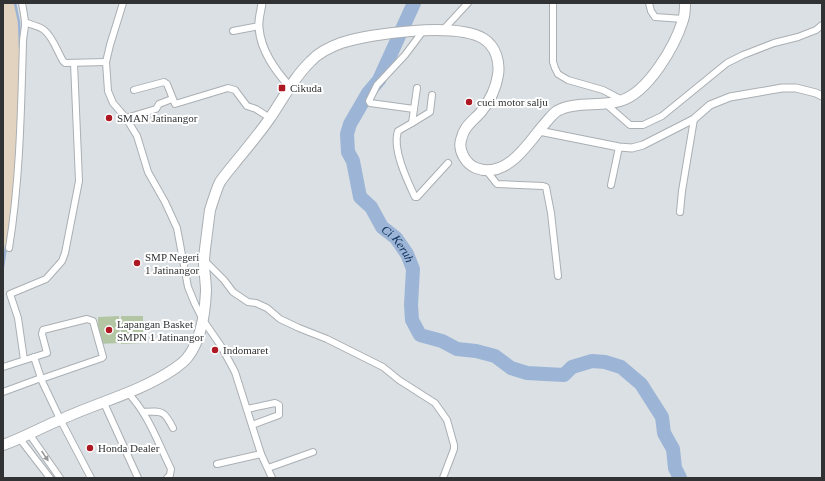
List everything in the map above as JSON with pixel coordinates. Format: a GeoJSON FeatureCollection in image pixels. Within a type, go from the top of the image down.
{"type":"FeatureCollection","features":[{"type":"Feature","properties":{"kind":"highway"},"geometry":{"type":"LineString","coordinates":[[3,445],[20,439],[60,419],[104,403],[162,376],[187,359],[199,336],[203,320],[206,290],[204,260],[210,211],[220,181],[270,118],[297,76],[310,61],[322,51],[340,43],[387,33],[421,31],[466,32],[485,40],[495,50],[498,61],[496,84],[489,101],[482,111],[467,125],[461,139],[460,146],[462,155],[472,166],[486,170],[500,168],[513,160],[552,115],[562,109],[623,101],[641,89],[659,68],[684,19],[685,3]]}},
{"type":"Feature","properties":{"kind":"street"},"geometry":{"type":"LineString","coordinates":[[9,248],[18,184],[21,139],[23,40],[25,22],[22,3]]}},
{"type":"Feature","properties":{"kind":"street"},"geometry":{"type":"LineString","coordinates":[[123,3],[106,62],[108,91],[113,103],[126,118],[137,136],[148,172],[165,202],[176,228],[188,287],[194,304],[221,346],[234,372],[247,408],[260,454],[272,478]]}},
{"type":"Feature","properties":{"kind":"street"},"geometry":{"type":"LineString","coordinates":[[262,3],[259,26],[262,44],[272,64],[290,87]]}},
{"type":"Feature","properties":{"kind":"street"},"geometry":{"type":"LineString","coordinates":[[441,31],[468,3]]}},
{"type":"Feature","properties":{"kind":"street"},"geometry":{"type":"LineString","coordinates":[[553,3],[554,62],[558,74],[568,80],[603,90],[623,101]]}},
{"type":"Feature","properties":{"kind":"street"},"geometry":{"type":"LineString","coordinates":[[650,3],[651,11],[655,16],[684,19]]}},
{"type":"Feature","properties":{"kind":"street"},"geometry":{"type":"LineString","coordinates":[[25,22],[42,29],[49,35],[65,63],[106,62]]}},
{"type":"Feature","properties":{"kind":"street"},"geometry":{"type":"LineString","coordinates":[[606,104],[630,125],[643,125],[662,116],[727,63],[774,43],[798,37],[816,30],[822,25]]}},
{"type":"Feature","properties":{"kind":"street"},"geometry":{"type":"LineString","coordinates":[[233,31],[259,26]]}},
{"type":"Feature","properties":{"kind":"street"},"geometry":{"type":"LineString","coordinates":[[414,109],[370,103],[369,101],[377,85],[405,55],[421,31]]}},
{"type":"Feature","properties":{"kind":"street"},"geometry":{"type":"LineString","coordinates":[[24,360],[18,318],[10,294],[46,280],[62,261],[65,254],[79,181],[74,63]]}},
{"type":"Feature","properties":{"kind":"street"},"geometry":{"type":"LineString","coordinates":[[134,90],[164,82],[167,84],[174,104],[228,88],[235,90],[247,106],[256,109],[270,118]]}},
{"type":"Feature","properties":{"kind":"street"},"geometry":{"type":"LineString","coordinates":[[412,123],[417,88]]}},
{"type":"Feature","properties":{"kind":"street"},"geometry":{"type":"LineString","coordinates":[[540,130],[619,147],[632,148],[643,145],[694,119],[710,105],[730,98],[782,88],[796,88],[816,92],[822,96]]}},
{"type":"Feature","properties":{"kind":"street"},"geometry":{"type":"LineString","coordinates":[[432,95],[430,112],[398,131],[396,140],[402,166],[415,197],[448,163]]}},
{"type":"Feature","properties":{"kind":"street"},"geometry":{"type":"LineString","coordinates":[[126,118],[156,109],[163,102],[172,99]]}},
{"type":"Feature","properties":{"kind":"street"},"geometry":{"type":"LineString","coordinates":[[680,212],[694,119]]}},
{"type":"Feature","properties":{"kind":"street"},"geometry":{"type":"LineString","coordinates":[[611,185],[619,147]]}},
{"type":"Feature","properties":{"kind":"street"},"geometry":{"type":"LineString","coordinates":[[486,170],[497,184],[546,187],[551,213],[558,276]]}},
{"type":"Feature","properties":{"kind":"street"},"geometry":{"type":"LineString","coordinates":[[204,260],[224,280],[233,292],[248,302],[256,303],[267,308],[280,319],[327,339],[383,368],[435,403],[447,420],[454,445],[454,449],[443,478]]}},
{"type":"Feature","properties":{"kind":"street"},"geometry":{"type":"LineString","coordinates":[[3,367],[47,353],[42,334],[43,330],[87,319],[93,321],[102,358],[3,392]]}},
{"type":"Feature","properties":{"kind":"street"},"geometry":{"type":"LineString","coordinates":[[34,357],[41,378],[60,419],[91,478]]}},
{"type":"Feature","properties":{"kind":"street"},"geometry":{"type":"LineString","coordinates":[[127,392],[137,402],[171,469],[170,475],[167,478]]}},
{"type":"Feature","properties":{"kind":"street"},"geometry":{"type":"LineString","coordinates":[[104,403],[138,478]]}},
{"type":"Feature","properties":{"kind":"street"},"geometry":{"type":"LineString","coordinates":[[247,408],[275,403],[279,405],[279,415],[252,425]]}},
{"type":"Feature","properties":{"kind":"street"},"geometry":{"type":"LineString","coordinates":[[142,412],[154,411],[164,414],[167,416],[173,428]]}},
{"type":"Feature","properties":{"kind":"street"},"geometry":{"type":"LineString","coordinates":[[30,434],[60,478]]}},
{"type":"Feature","properties":{"kind":"street"},"geometry":{"type":"LineString","coordinates":[[20,439],[50,478]]}},
{"type":"Feature","properties":{"kind":"street"},"geometry":{"type":"LineString","coordinates":[[268,468],[313,452]]}},
{"type":"Feature","properties":{"kind":"street"},"geometry":{"type":"LineString","coordinates":[[217,464],[260,454]]}},
{"type":"Feature","properties":{"kind":"shaded area"},"geometry":{"type":"Polygon","coordinates":[[[3,3],[15,3],[16,5],[19,22],[21,85],[15,183],[3,267],[3,3]]]}},
{"type":"Feature","properties":{"kind":"green space","name":"Lapangan Basket SMPN 1 Jatinangor"},"geometry":{"type":"Polygon","coordinates":[[[119,316],[120,343],[98,344],[98,317],[119,316]]]}},
{"type":"Feature","properties":{"kind":"green space"},"geometry":{"type":"Polygon","coordinates":[[[121,316],[143,316],[143,343],[121,344],[121,316]]]}},
{"type":"Feature","properties":{"kind":"waterway"},"geometry":{"type":"LineString","coordinates":[[15,3],[19,22],[20,48]]}},
{"type":"Feature","properties":{"kind":"waterway","name":"Ci Keruh"},"geometry":{"type":"LineString","coordinates":[[414,3],[379,80],[368,93],[350,124],[347,134],[348,152],[353,161],[360,197],[371,207],[382,227],[396,238],[407,254],[413,269],[411,305],[412,320],[420,335],[442,341],[457,349],[476,351],[495,356],[511,368],[527,373],[564,375],[572,367],[592,361],[605,362],[621,367],[641,384],[662,417],[664,433],[673,449],[675,468],[680,478]]}},
{"type":"Feature","properties":{"kind":"waterway"},"geometry":{"type":"LineString","coordinates":[[3,267],[6,246]]}},
{"type":"Feature","properties":{"kind":"place","name":"Cikuda"},"geometry":{"type":"Point","coordinates":[282,88]}},
{"type":"Feature","properties":{"kind":"place","name":"cuci motor salju"},"geometry":{"type":"Point","coordinates":[469,102]}},
{"type":"Feature","properties":{"kind":"place","name":"SMAN Jatinangor"},"geometry":{"type":"Point","coordinates":[109,118]}},
{"type":"Feature","properties":{"kind":"place","name":"SMP Negeri 1 Jatinangor"},"geometry":{"type":"Point","coordinates":[137,263]}},
{"type":"Feature","properties":{"kind":"place","name":"Lapangan Basket SMPN 1 Jatinangor"},"geometry":{"type":"Point","coordinates":[109,330]}},
{"type":"Feature","properties":{"kind":"place","name":"Indomaret"},"geometry":{"type":"Point","coordinates":[215,350]}},
{"type":"Feature","properties":{"kind":"place","name":"Honda Dealer"},"geometry":{"type":"Point","coordinates":[90,448]}}]}
